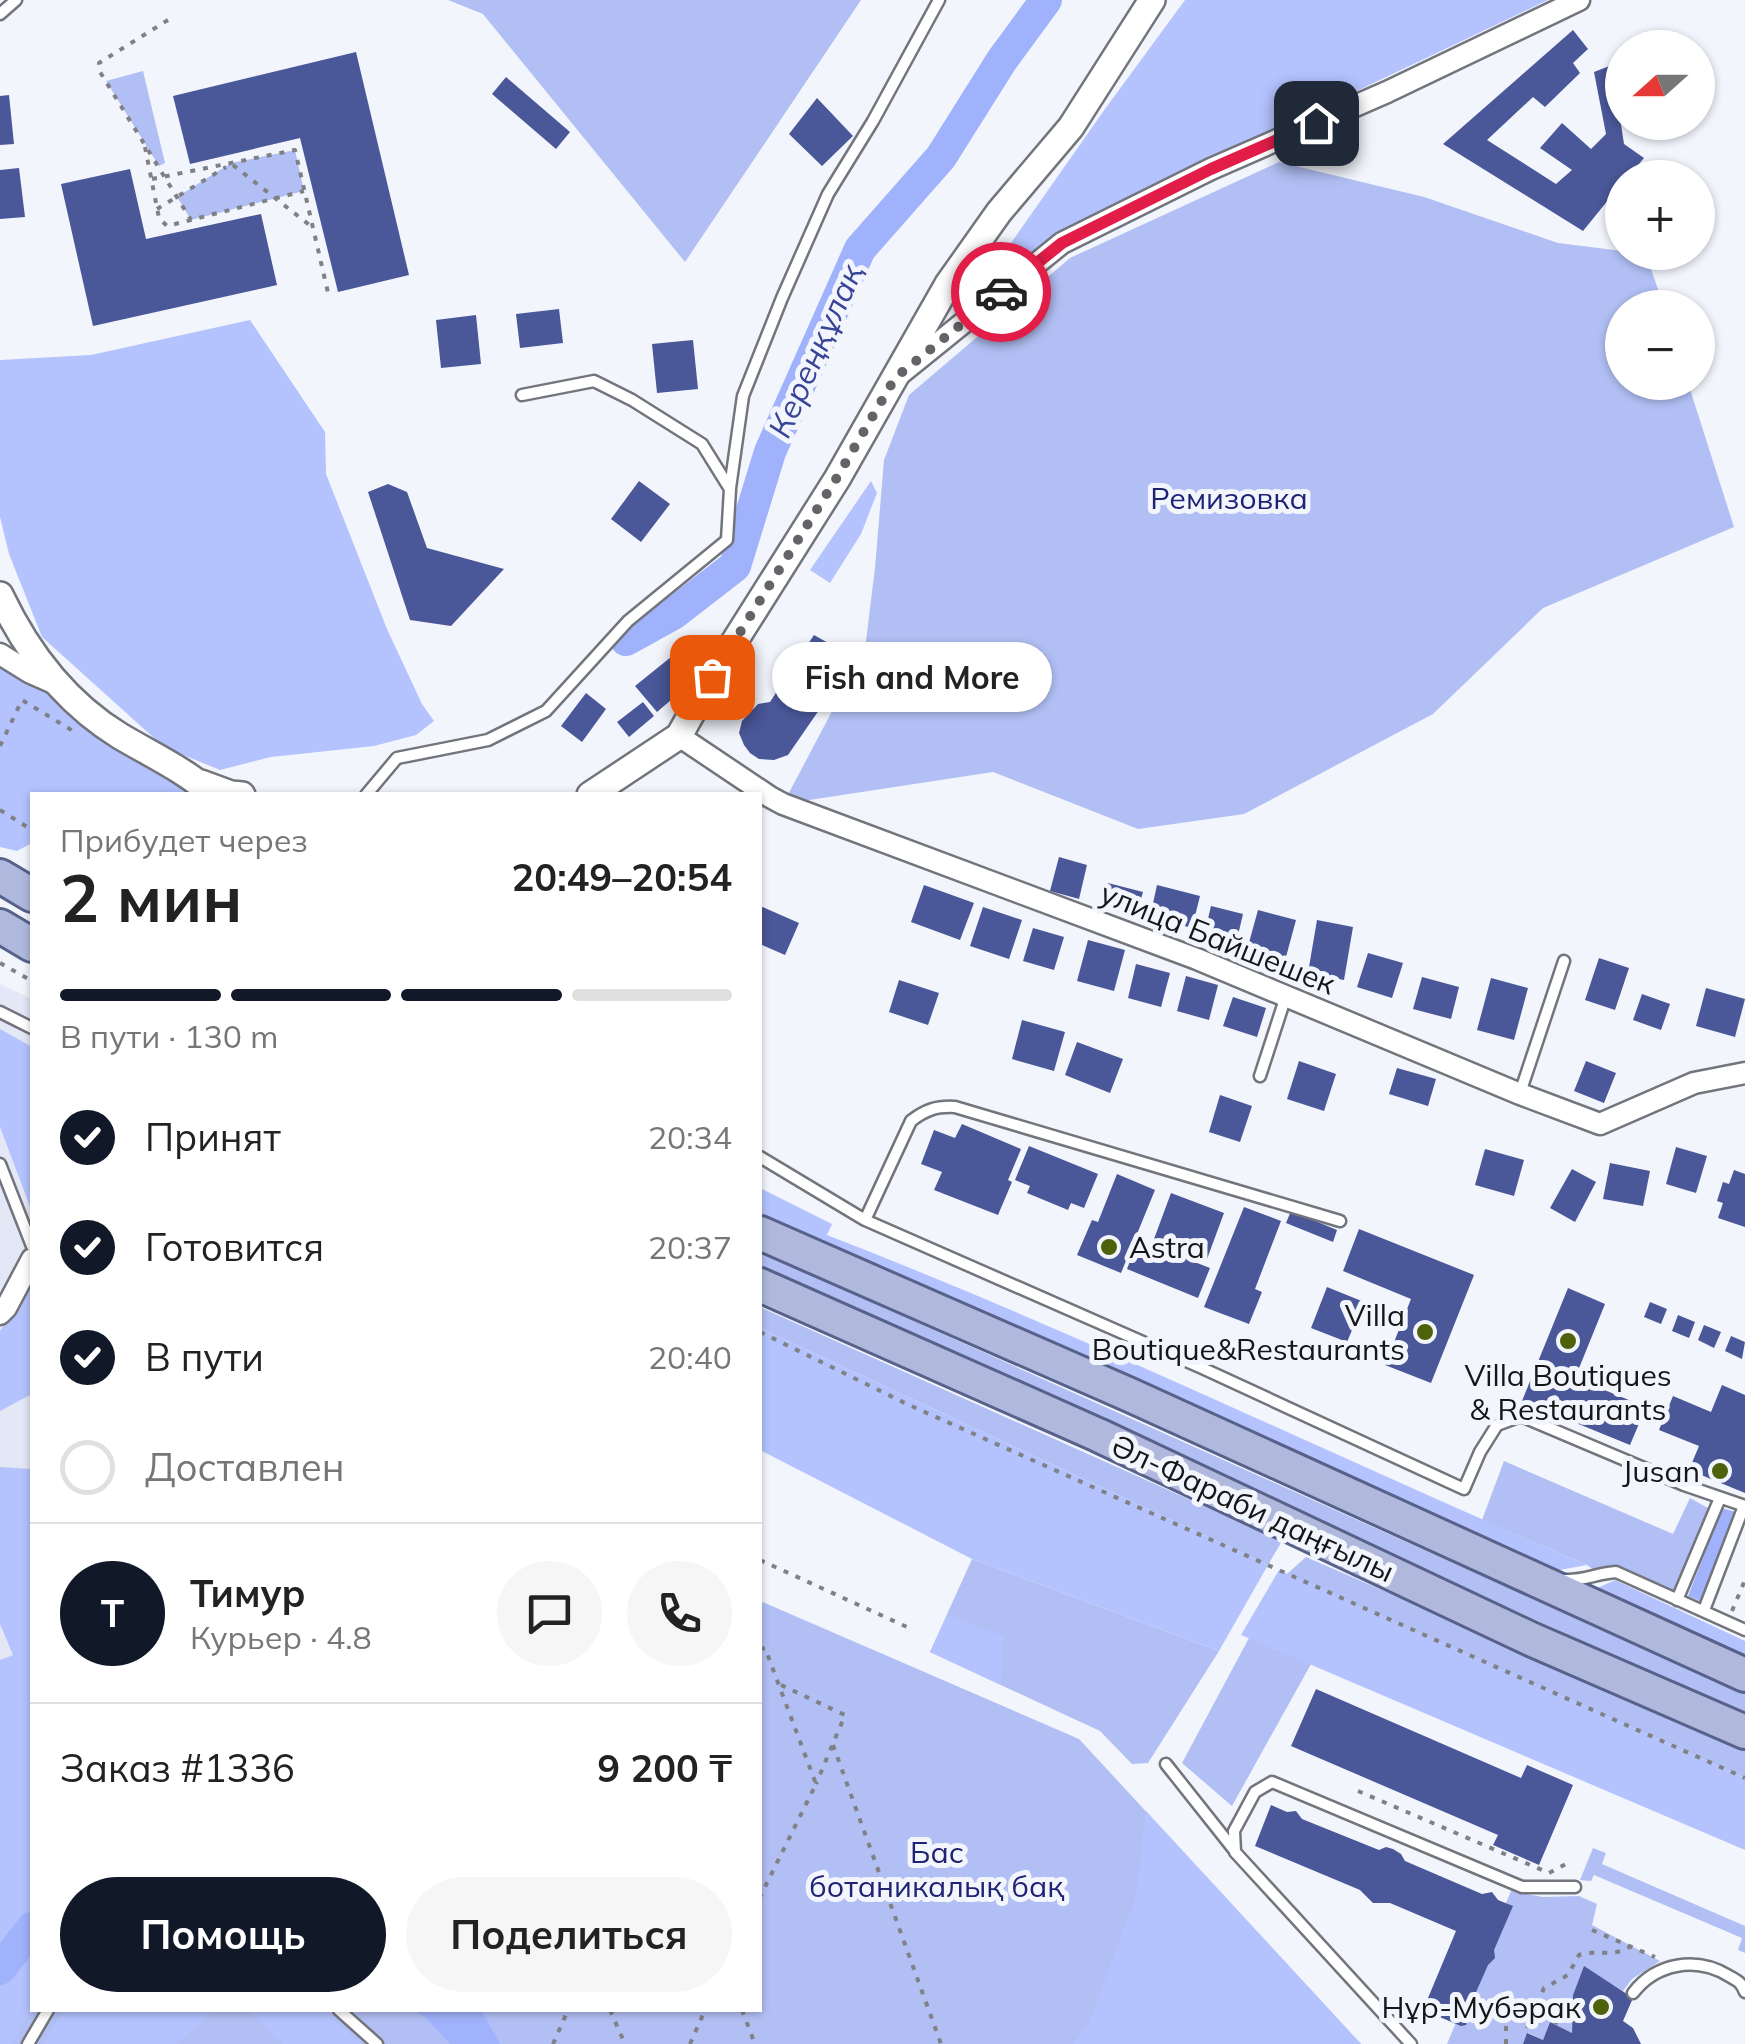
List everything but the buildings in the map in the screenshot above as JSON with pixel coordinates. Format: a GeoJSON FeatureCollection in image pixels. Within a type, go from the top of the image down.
{"type":"FeatureCollection","features":[{"type":"Feature","properties":{"kind":"main road"},"geometry":{"type":"LineString","coordinates":[[0,875],[30,894]]}},
{"type":"Feature","properties":{"kind":"main road"},"geometry":{"type":"LineString","coordinates":[[0,926],[30,945]]}},
{"type":"Feature","properties":{"kind":"main road","name":"Әл-Фараби даңғылы"},"geometry":{"type":"LineString","coordinates":[[762,1234],[1130,1395],[1745,1675]]}},
{"type":"Feature","properties":{"kind":"main road","name":"Әл-Фараби даңғылы"},"geometry":{"type":"LineString","coordinates":[[762,1287],[1098,1436],[1519,1633],[1745,1732]]}},
{"type":"Feature","properties":{"kind":"street"},"geometry":{"type":"LineString","coordinates":[[595,792],[679,736],[836,479],[948,284],[999,212],[1071,128],[1152,0]]}},
{"type":"Feature","properties":{"kind":"street"},"geometry":{"type":"LineString","coordinates":[[895,378],[1062,243],[1211,169],[1387,92],[1580,0]]}},
{"type":"Feature","properties":{"kind":"street"},"geometry":{"type":"LineString","coordinates":[[0,595],[16,628],[57,685]]}},
{"type":"Feature","properties":{"kind":"street"},"geometry":{"type":"LineString","coordinates":[[0,654],[57,685],[118,735],[205,788]]}},
{"type":"Feature","properties":{"kind":"street","name":"улица Байшешек"},"geometry":{"type":"LineString","coordinates":[[679,736],[761,792]]}},
{"type":"Feature","properties":{"kind":"street","name":"улица Байшешек"},"geometry":{"type":"LineString","coordinates":[[762,793],[782,804],[1197,959],[1600,1124],[1694,1083],[1745,1074]]}},
{"type":"Feature","properties":{"kind":"street"},"geometry":{"type":"LineString","coordinates":[[0,875],[30,886]]}},
{"type":"Feature","properties":{"kind":"street"},"geometry":{"type":"LineString","coordinates":[[0,1314],[30,1262]]}},
{"type":"Feature","properties":{"kind":"lane"},"geometry":{"type":"LineString","coordinates":[[0,14],[16,0]]}},
{"type":"Feature","properties":{"kind":"lane"},"geometry":{"type":"LineString","coordinates":[[369,792],[398,758],[488,740],[546,712],[628,621],[728,540],[730,489],[743,396],[828,194],[874,121],[938,0]]}},
{"type":"Feature","properties":{"kind":"lane"},"geometry":{"type":"LineString","coordinates":[[522,395],[594,381],[702,444],[730,489]]}},
{"type":"Feature","properties":{"kind":"lane"},"geometry":{"type":"LineString","coordinates":[[1520,1094],[1564,961]]}},
{"type":"Feature","properties":{"kind":"lane"},"geometry":{"type":"LineString","coordinates":[[1260,1076],[1286,996]]}},
{"type":"Feature","properties":{"kind":"lane"},"geometry":{"type":"LineString","coordinates":[[0,1012],[30,1027]]}},
{"type":"Feature","properties":{"kind":"lane"},"geometry":{"type":"LineString","coordinates":[[866,1220],[911,1122],[924,1111],[939,1106],[955,1107],[1340,1221]]}},
{"type":"Feature","properties":{"kind":"lane"},"geometry":{"type":"LineString","coordinates":[[762,1159],[866,1220],[1464,1489],[1497,1425],[1521,1416],[1684,1485],[1745,1506],[1704,1610]]}},
{"type":"Feature","properties":{"kind":"lane"},"geometry":{"type":"LineString","coordinates":[[0,1164],[30,1241]]}},
{"type":"Feature","properties":{"kind":"lane"},"geometry":{"type":"LineString","coordinates":[[1678,1600],[1720,1498]]}},
{"type":"Feature","properties":{"kind":"lane"},"geometry":{"type":"LineString","coordinates":[[1538,1580],[1580,1581],[1598,1573],[1616,1572],[1745,1630]]}},
{"type":"Feature","properties":{"kind":"lane"},"geometry":{"type":"LineString","coordinates":[[1166,1764],[1236,1852],[1411,2044]]}},
{"type":"Feature","properties":{"kind":"lane"},"geometry":{"type":"LineString","coordinates":[[1236,1852],[1234,1831],[1256,1792],[1272,1782],[1522,1887],[1576,1888]]}},
{"type":"Feature","properties":{"kind":"lane"},"geometry":{"type":"LineString","coordinates":[[1633,1993],[1641,1983],[1676,1965],[1716,1968],[1744,1985]]}},
{"type":"Feature","properties":{"kind":"lane"},"geometry":{"type":"LineString","coordinates":[[28,2044],[47,2012]]}},
{"type":"Feature","properties":{"kind":"lane"},"geometry":{"type":"LineString","coordinates":[[341,2012],[378,2044]]}},
{"type":"Feature","properties":{"kind":"path"},"geometry":{"type":"LineString","coordinates":[[168,20],[99,64],[100,72],[192,220]]}},
{"type":"Feature","properties":{"kind":"path"},"geometry":{"type":"LineString","coordinates":[[144,142],[160,218],[167,226],[304,192]]}},
{"type":"Feature","properties":{"kind":"path"},"geometry":{"type":"LineString","coordinates":[[152,180],[295,150],[328,297]]}},
{"type":"Feature","properties":{"kind":"path"},"geometry":{"type":"LineString","coordinates":[[158,209],[231,163]]}},
{"type":"Feature","properties":{"kind":"path"},"geometry":{"type":"LineString","coordinates":[[231,163],[313,228]]}},
{"type":"Feature","properties":{"kind":"path"},"geometry":{"type":"LineString","coordinates":[[0,746],[22,700],[92,741]]}},
{"type":"Feature","properties":{"kind":"path"},"geometry":{"type":"LineString","coordinates":[[0,810],[30,829]]}},
{"type":"Feature","properties":{"kind":"path"},"geometry":{"type":"LineString","coordinates":[[0,963],[30,980]]}},
{"type":"Feature","properties":{"kind":"path"},"geometry":{"type":"LineString","coordinates":[[762,1333],[909,1405],[1745,1778]]}},
{"type":"Feature","properties":{"kind":"path"},"geometry":{"type":"LineString","coordinates":[[762,1561],[907,1627]]}},
{"type":"Feature","properties":{"kind":"path"},"geometry":{"type":"LineString","coordinates":[[1731,1614],[1745,1580]]}},
{"type":"Feature","properties":{"kind":"path"},"geometry":{"type":"LineString","coordinates":[[762,1649],[765,1648],[816,1784]]}},
{"type":"Feature","properties":{"kind":"path"},"geometry":{"type":"LineString","coordinates":[[762,1892],[816,1784],[845,1715],[778,1684]]}},
{"type":"Feature","properties":{"kind":"path"},"geometry":{"type":"LineString","coordinates":[[833,1744],[941,2044]]}},
{"type":"Feature","properties":{"kind":"path"},"geometry":{"type":"LineString","coordinates":[[1358,1790],[1549,1873],[1566,1864]]}},
{"type":"Feature","properties":{"kind":"path"},"geometry":{"type":"LineString","coordinates":[[1592,1930],[1656,1957]]}},
{"type":"Feature","properties":{"kind":"path"},"geometry":{"type":"LineString","coordinates":[[1527,2028],[1544,1988],[1568,1975],[1578,1955],[1616,1953],[1631,1946]]}},
{"type":"Feature","properties":{"kind":"path"},"geometry":{"type":"LineString","coordinates":[[1506,2044],[1506,2004],[1558,2023]]}},
{"type":"Feature","properties":{"kind":"path"},"geometry":{"type":"LineString","coordinates":[[552,2044],[567,2012]]}},
{"type":"Feature","properties":{"kind":"path"},"geometry":{"type":"LineString","coordinates":[[611,2012],[624,2044]]}},
{"type":"Feature","properties":{"kind":"path"},"geometry":{"type":"LineString","coordinates":[[690,2044],[705,2012]]}},
{"type":"Feature","properties":{"kind":"path"},"geometry":{"type":"LineString","coordinates":[[743,2012],[755,2044]]}},
{"type":"Feature","properties":{"kind":"shaded area"},"geometry":{"type":"Polygon","coordinates":[[[1185,0],[1548,0],[1111,208],[964,310],[1105,109],[1185,0]]]}},
{"type":"Feature","properties":{"kind":"shaded area"},"geometry":{"type":"Polygon","coordinates":[[[250,320],[325,432],[326,474],[387,629],[434,721],[416,735],[374,746],[271,757],[220,770],[164,747],[42,637],[9,554],[0,517],[0,360],[91,355],[250,320]]]}},
{"type":"Feature","properties":{"kind":"shaded area"},"geometry":{"type":"Polygon","coordinates":[[[871,481],[877,493],[861,534],[830,583],[810,570],[871,481]]]}},
{"type":"Feature","properties":{"kind":"shaded area"},"geometry":{"type":"Polygon","coordinates":[[[0,654],[207,792],[30,792],[30,844],[17,851],[0,847],[0,654]]]}},
{"type":"Feature","properties":{"kind":"shaded area"},"geometry":{"type":"Polygon","coordinates":[[[0,984],[30,998],[30,1917],[0,1956],[0,984]]]}},
{"type":"Feature","properties":{"kind":"shaded area"},"geometry":{"type":"Polygon","coordinates":[[[0,1029],[30,1046],[30,1206],[0,1127],[0,1029]]]}},
{"type":"Feature","properties":{"kind":"shaded area"},"geometry":{"type":"Polygon","coordinates":[[[762,1189],[832,1224],[827,1235],[1114,1355],[1587,1565],[1549,1572],[762,1218],[762,1189]]]}},
{"type":"Feature","properties":{"kind":"shaded area"},"geometry":{"type":"Polygon","coordinates":[[[30,1290],[30,1395],[0,1411],[0,1331],[30,1290]]]}},
{"type":"Feature","properties":{"kind":"shaded area"},"geometry":{"type":"Polygon","coordinates":[[[762,1329],[1268,1565],[1219,1651],[972,1559],[762,1451],[762,1329]]]}},
{"type":"Feature","properties":{"kind":"shaded area"},"geometry":{"type":"Polygon","coordinates":[[[0,1467],[30,1469],[30,2010],[12,2044],[0,2044],[0,1660],[13,1655],[0,1624],[0,1467]]]}},
{"type":"Feature","properties":{"kind":"shaded area"},"geometry":{"type":"Polygon","coordinates":[[[1722,1508],[1736,1512],[1700,1601],[1688,1596],[1722,1508]]]}},
{"type":"Feature","properties":{"kind":"shaded area"},"geometry":{"type":"Polygon","coordinates":[[[1279,1570],[1745,1778],[1745,1850],[1241,1635],[1279,1570]]]}},
{"type":"Feature","properties":{"kind":"shaded area"},"geometry":{"type":"Polygon","coordinates":[[[1615,1580],[1745,1641],[1745,1660],[1593,1590],[1615,1580]]]}},
{"type":"Feature","properties":{"kind":"shaded area"},"geometry":{"type":"Polygon","coordinates":[[[947,1615],[1003,1636],[1001,1685],[930,1652],[947,1615]]]}},
{"type":"Feature","properties":{"kind":"shaded area"},"geometry":{"type":"Polygon","coordinates":[[[1146,1811],[1361,2044],[1073,2044],[1089,2023],[1136,1896],[1146,1811]]]}},
{"type":"Feature","properties":{"kind":"shaded area"},"geometry":{"type":"Polygon","coordinates":[[[63,2012],[213,2012],[176,2044],[43,2044],[63,2012]]]}},
{"type":"Feature","properties":{"kind":"shaded area"},"geometry":{"type":"Polygon","coordinates":[[[251,2012],[326,2012],[361,2044],[283,2044],[251,2012]]]}},
{"type":"Feature","properties":{"kind":"shaded area"},"geometry":{"type":"Polygon","coordinates":[[[417,2012],[482,2012],[500,2044],[450,2044],[417,2012]]]}},
{"type":"Feature","properties":{"kind":"green space"},"geometry":{"type":"Polygon","coordinates":[[[448,0],[861,0],[685,262],[483,14],[448,0]]]}},
{"type":"Feature","properties":{"kind":"green space"},"geometry":{"type":"Polygon","coordinates":[[[143,71],[165,163],[159,166],[106,81],[143,71]]]}},
{"type":"Feature","properties":{"kind":"green space"},"geometry":{"type":"Polygon","coordinates":[[[295,150],[304,191],[191,220],[177,197],[231,163],[295,150]]]}},
{"type":"Feature","properties":{"kind":"green space","name":"Ремизовка"},"geometry":{"type":"Polygon","coordinates":[[[1279,162],[1424,197],[1558,243],[1605,249],[1605,270],[1651,270],[1658,290],[1605,290],[1605,400],[1693,400],[1734,527],[1543,608],[1433,714],[1244,814],[1138,829],[993,772],[783,804],[865,649],[884,460],[909,395],[1070,258],[1279,162]]]}},
{"type":"Feature","properties":{"kind":"green space"},"geometry":{"type":"Polygon","coordinates":[[[762,1253],[1745,1694],[1745,1715],[762,1269],[762,1253]]]}},
{"type":"Feature","properties":{"kind":"green space"},"geometry":{"type":"Polygon","coordinates":[[[762,1308],[1282,1541],[1268,1565],[762,1329],[762,1308]]]}},
{"type":"Feature","properties":{"kind":"green space"},"geometry":{"type":"Polygon","coordinates":[[[1504,1461],[1673,1534],[1690,1498],[1715,1512],[1677,1600],[1616,1572],[1598,1573],[1482,1520],[1504,1461]]]}},
{"type":"Feature","properties":{"kind":"green space"},"geometry":{"type":"Polygon","coordinates":[[[1306,1557],[1745,1748],[1745,1778],[1287,1574],[1306,1557]]]}},
{"type":"Feature","properties":{"kind":"green space"},"geometry":{"type":"Polygon","coordinates":[[[972,1559],[1219,1651],[1148,1763],[1132,1764],[1100,1731],[930,1652],[972,1559]]]}},
{"type":"Feature","properties":{"kind":"green space","name":"Бас ботаникалық бақ"},"geometry":{"type":"Polygon","coordinates":[[[762,1602],[1079,1739],[1361,2044],[0,2044],[0,1956],[30,1917],[30,2012],[762,2012],[762,1602]]]}},
{"type":"Feature","properties":{"kind":"green space"},"geometry":{"type":"Polygon","coordinates":[[[1249,1638],[1311,1664],[1232,1806],[1182,1763],[1249,1638]]]}},
{"type":"Feature","properties":{"kind":"green space"},"geometry":{"type":"Polygon","coordinates":[[[1593,1848],[1606,1853],[1602,1864],[1745,1926],[1745,1953],[1738,1950],[1742,1938],[1594,1875],[1591,1881],[1580,1880],[1593,1848]]]}},
{"type":"Feature","properties":{"kind":"green space"},"geometry":{"type":"Polygon","coordinates":[[[1511,1891],[1543,1897],[1579,1896],[1597,1904],[1592,1925],[1660,1961],[1632,1979],[1623,1991],[1584,1967],[1573,1995],[1572,2033],[1550,2022],[1543,2040],[1528,2033],[1523,2044],[1447,2044],[1511,1891]]]}},
{"type":"Feature","properties":{"kind":"waterway","name":"Кереңқұлақ"},"geometry":{"type":"LineString","coordinates":[[626,640],[673,614],[735,566],[770,452],[860,249],[941,157],[1002,60],[1046,0]]}},
{"type":"Feature","properties":{"kind":"waterway","name":"Кереңқұлақ"},"geometry":{"type":"LineString","coordinates":[[0,1969],[30,1931]]}},
{"type":"Feature","properties":{"kind":"way so far"},"geometry":{"type":"LineString","coordinates":[[712,677],[895,378],[1001,292]]}},
{"type":"Feature","properties":{"kind":"place","name":"Fish and More"},"geometry":{"type":"Point","coordinates":[712,677]}},
{"type":"Feature","properties":{"kind":"place","name":"Astra"},"geometry":{"type":"Point","coordinates":[1109,1247]}},
{"type":"Feature","properties":{"kind":"place","name":"Villa Boutique&Restaurants"},"geometry":{"type":"Point","coordinates":[1425,1332]}},
{"type":"Feature","properties":{"kind":"place","name":"Villa Boutiques & Restaurants"},"geometry":{"type":"Point","coordinates":[1568,1341]}},
{"type":"Feature","properties":{"kind":"place","name":"Jusan"},"geometry":{"type":"Point","coordinates":[1720,1471]}},
{"type":"Feature","properties":{"kind":"place","name":"Нұр-Мубәрак"},"geometry":{"type":"Point","coordinates":[1601,2007]}},
{"type":"Feature","properties":{"kind":"route"},"geometry":{"type":"LineString","coordinates":[[1001,292],[1062,243],[1211,169],[1316,123]]}}]}
